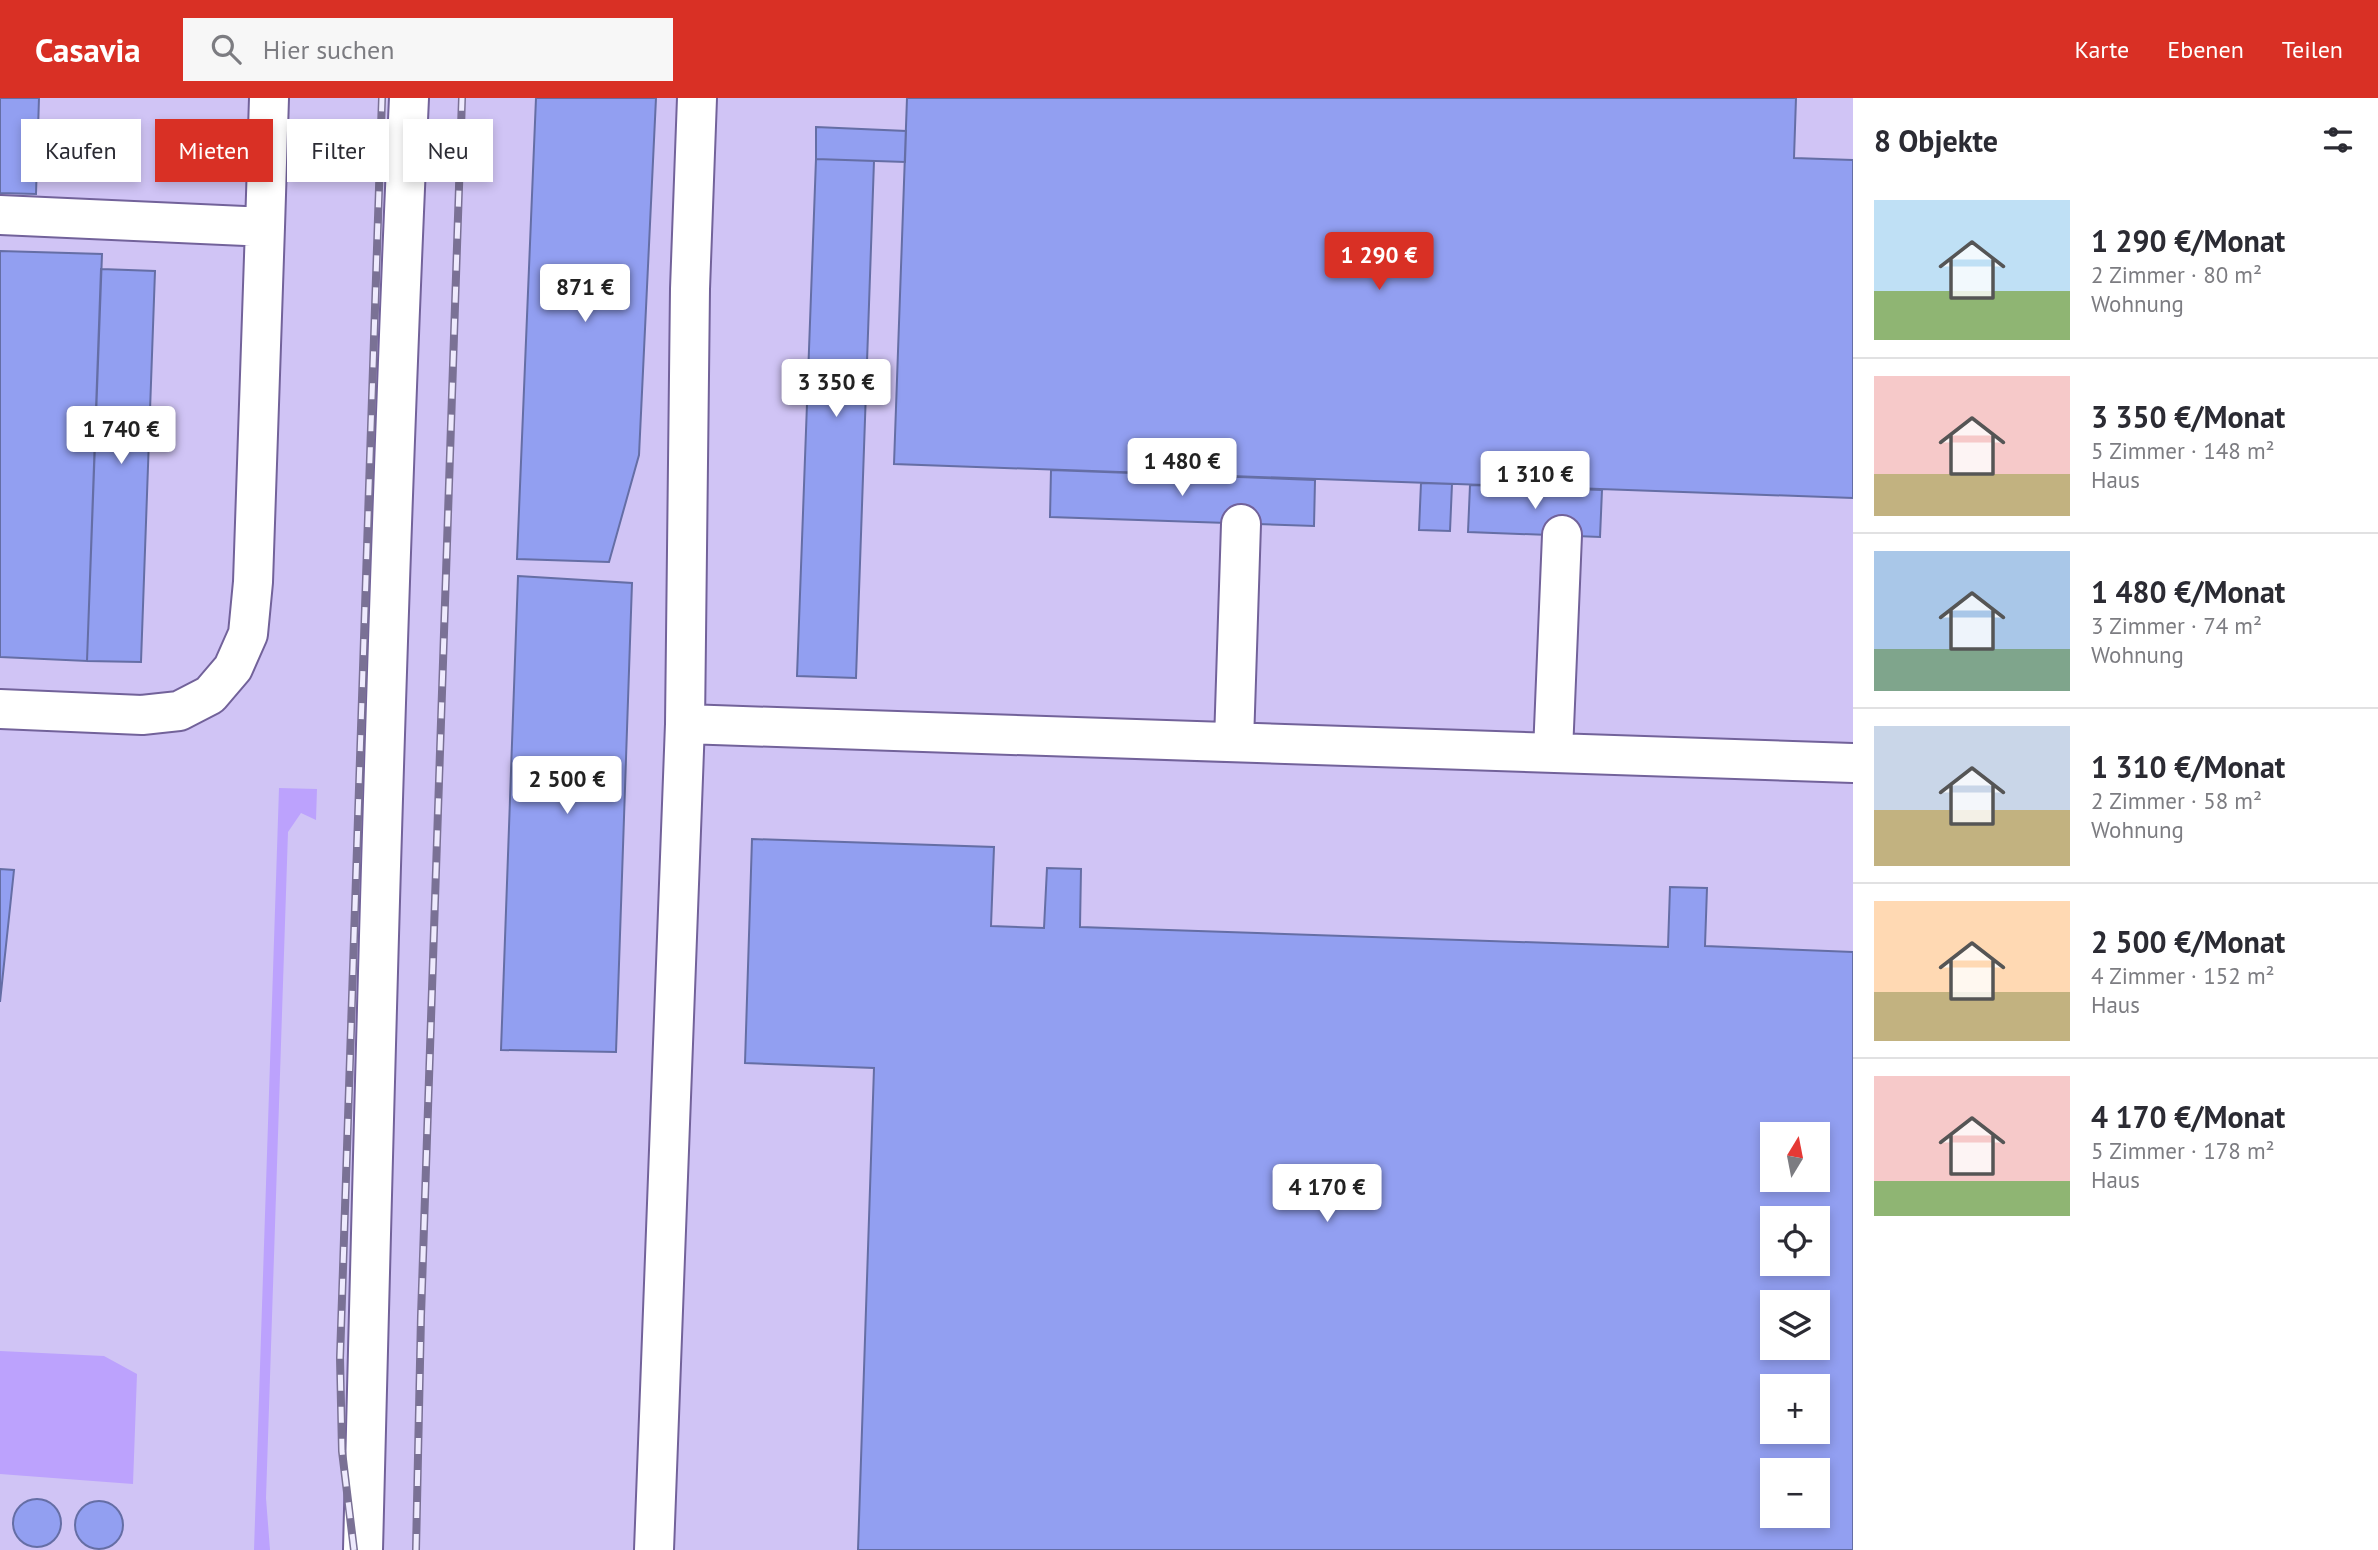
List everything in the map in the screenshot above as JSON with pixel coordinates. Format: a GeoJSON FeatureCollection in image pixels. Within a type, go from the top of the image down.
{"type":"FeatureCollection","features":[{"type":"Feature","properties":{"kind":"lane"},"geometry":{"type":"LineString","coordinates":[[0,709],[142,715],[179,711],[210,695],[233,668],[248,634],[253,582],[269,98]]}},
{"type":"Feature","properties":{"kind":"lane"},"geometry":{"type":"LineString","coordinates":[[363,1550],[379,909],[396,387],[409,98]]}},
{"type":"Feature","properties":{"kind":"lane"},"geometry":{"type":"LineString","coordinates":[[654,1550],[685,724],[690,289],[697,98]]}},
{"type":"Feature","properties":{"kind":"lane"},"geometry":{"type":"LineString","coordinates":[[0,215],[265,227]]}},
{"type":"Feature","properties":{"kind":"lane"},"geometry":{"type":"LineString","coordinates":[[1234,742],[1241,524]]}},
{"type":"Feature","properties":{"kind":"lane"},"geometry":{"type":"LineString","coordinates":[[1553,752],[1562,536]]}},
{"type":"Feature","properties":{"kind":"lane"},"geometry":{"type":"LineString","coordinates":[[685,724],[1853,763]]}},
{"type":"Feature","properties":{"kind":"shaded area"},"geometry":{"type":"Polygon","coordinates":[[[279,788],[317,789],[316,820],[301,813],[288,832],[266,1498],[270,1550],[254,1550],[279,788]]]}},
{"type":"Feature","properties":{"kind":"shaded area"},"geometry":{"type":"Polygon","coordinates":[[[0,1351],[104,1356],[137,1374],[133,1484],[0,1474],[0,1351]]]}},
{"type":"Feature","properties":{"kind":"building"},"geometry":{"type":"Polygon","coordinates":[[[0,98],[39,98],[38,119],[21,119],[21,182],[36,182],[36,194],[0,193],[0,98]]]}},
{"type":"Feature","properties":{"kind":"building"},"geometry":{"type":"Polygon","coordinates":[[[536,98],[656,98],[639,455],[609,562],[517,559],[536,98]]]}},
{"type":"Feature","properties":{"kind":"building"},"geometry":{"type":"Polygon","coordinates":[[[907,98],[1796,98],[1794,158],[1853,160],[1853,498],[894,464],[907,98]]]}},
{"type":"Feature","properties":{"kind":"building"},"geometry":{"type":"Polygon","coordinates":[[[816,127],[906,131],[905,162],[816,159],[816,127]]]}},
{"type":"Feature","properties":{"kind":"building"},"geometry":{"type":"Polygon","coordinates":[[[816,159],[874,161],[856,678],[797,676],[816,159]]]}},
{"type":"Feature","properties":{"kind":"building"},"geometry":{"type":"Polygon","coordinates":[[[0,251],[102,254],[87,661],[0,657],[0,251]]]}},
{"type":"Feature","properties":{"kind":"building"},"geometry":{"type":"Polygon","coordinates":[[[101,269],[155,271],[141,662],[87,661],[101,269]]]}},
{"type":"Feature","properties":{"kind":"building"},"geometry":{"type":"Polygon","coordinates":[[[1051,470],[1315,480],[1314,526],[1050,517],[1051,470]]]}},
{"type":"Feature","properties":{"kind":"building"},"geometry":{"type":"Polygon","coordinates":[[[1421,483],[1452,484],[1450,531],[1419,530],[1421,483]]]}},
{"type":"Feature","properties":{"kind":"building"},"geometry":{"type":"Polygon","coordinates":[[[1470,485],[1602,490],[1600,537],[1468,532],[1470,485]]]}},
{"type":"Feature","properties":{"kind":"building"},"geometry":{"type":"Polygon","coordinates":[[[518,576],[632,583],[616,1052],[501,1050],[518,576]]]}},
{"type":"Feature","properties":{"kind":"building"},"geometry":{"type":"Polygon","coordinates":[[[752,839],[994,847],[991,926],[1044,928],[1047,868],[1081,869],[1080,927],[1668,947],[1670,887],[1707,888],[1705,946],[1853,952],[1853,1550],[858,1550],[874,1068],[745,1063],[752,839]]]}},
{"type":"Feature","properties":{"kind":"building"},"geometry":{"type":"Polygon","coordinates":[[[0,869],[14,870],[0,1002],[0,869]]]}},
{"type":"Feature","properties":{"kind":"building"},"geometry":{"type":"Polygon","coordinates":[[[37,1499],[54,1506],[61,1523],[54,1540],[37,1547],[20,1540],[13,1523],[20,1506],[37,1499]]]}},
{"type":"Feature","properties":{"kind":"building"},"geometry":{"type":"Polygon","coordinates":[[[99,1501],[116,1508],[123,1525],[116,1542],[99,1549],[82,1542],[75,1525],[82,1508],[99,1501]]]}},
{"type":"Feature","properties":{"kind":"railway"},"geometry":{"type":"LineString","coordinates":[[354,1550],[342,1451],[340,1358],[382,98]]}},
{"type":"Feature","properties":{"kind":"railway"},"geometry":{"type":"LineString","coordinates":[[416,1550],[421,1316],[462,98]]}}]}
